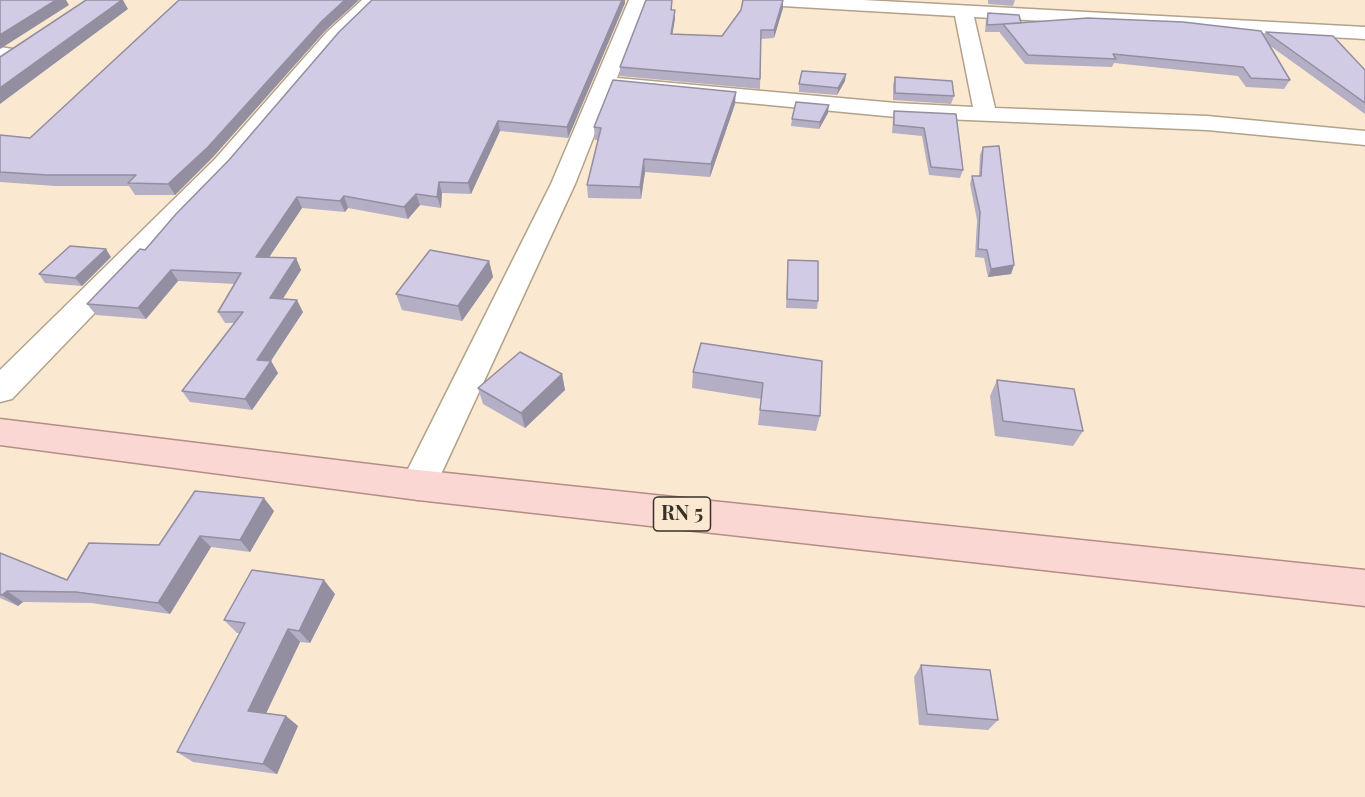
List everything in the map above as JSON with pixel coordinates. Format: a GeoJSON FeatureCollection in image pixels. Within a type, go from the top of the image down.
{"type":"FeatureCollection","features":[{"type":"Feature","properties":{"kind":"main road","name":"RN 5"},"geometry":{"type":"LineString","coordinates":[[0,432],[418,485],[1365,588]]}},
{"type":"Feature","properties":{"kind":"street"},"geometry":{"type":"LineString","coordinates":[[0,390],[224,164],[334,36],[372,0]]}},
{"type":"Feature","properties":{"kind":"street"},"geometry":{"type":"LineString","coordinates":[[418,485],[562,184],[638,0]]}},
{"type":"Feature","properties":{"kind":"street"},"geometry":{"type":"LineString","coordinates":[[765,0],[1365,33]]}},
{"type":"Feature","properties":{"kind":"street"},"geometry":{"type":"LineString","coordinates":[[963,11],[986,115]]}},
{"type":"Feature","properties":{"kind":"street"},"geometry":{"type":"LineString","coordinates":[[605,83],[896,110],[1207,123],[1365,138]]}},
{"type":"Feature","properties":{"kind":"building"},"geometry":{"type":"Polygon","coordinates":[[[0,0],[56,0],[0,35],[0,0]]]}},
{"type":"Feature","properties":{"kind":"building"},"geometry":{"type":"Polygon","coordinates":[[[86,0],[122,0],[0,88],[0,57],[86,0]]]}},
{"type":"Feature","properties":{"kind":"building"},"geometry":{"type":"Polygon","coordinates":[[[179,0],[345,0],[322,21],[208,147],[168,184],[128,183],[136,175],[47,175],[0,172],[0,135],[30,138],[179,0]]]}},
{"type":"Feature","properties":{"kind":"building"},"geometry":{"type":"Polygon","coordinates":[[[372,0],[622,0],[567,127],[498,121],[468,183],[439,182],[437,197],[416,194],[404,207],[344,196],[340,201],[297,197],[256,257],[296,258],[270,298],[297,300],[257,360],[271,361],[245,399],[182,391],[243,312],[218,312],[241,273],[171,270],[138,308],[87,304],[140,249],[145,250],[176,214],[229,160],[339,32],[372,0]]]}},
{"type":"Feature","properties":{"kind":"building"},"geometry":{"type":"Polygon","coordinates":[[[646,0],[672,0],[671,10],[675,10],[671,34],[722,36],[741,10],[743,0],[783,0],[774,30],[761,30],[760,79],[620,67],[646,0]]]}},
{"type":"Feature","properties":{"kind":"building"},"geometry":{"type":"Polygon","coordinates":[[[988,13],[1019,15],[1021,23],[987,25],[988,13]]]}},
{"type":"Feature","properties":{"kind":"building"},"geometry":{"type":"Polygon","coordinates":[[[1088,18],[1183,22],[1261,31],[1290,80],[1251,78],[1243,67],[1113,54],[1116,59],[1028,55],[1003,24],[1088,18]]]}},
{"type":"Feature","properties":{"kind":"building"},"geometry":{"type":"Polygon","coordinates":[[[1266,32],[1333,36],[1365,70],[1365,103],[1266,32]]]}},
{"type":"Feature","properties":{"kind":"building"},"geometry":{"type":"Polygon","coordinates":[[[802,71],[846,74],[838,88],[799,84],[802,71]]]}},
{"type":"Feature","properties":{"kind":"building"},"geometry":{"type":"Polygon","coordinates":[[[895,77],[952,81],[954,96],[895,93],[895,77]]]}},
{"type":"Feature","properties":{"kind":"building"},"geometry":{"type":"Polygon","coordinates":[[[613,80],[736,92],[711,164],[644,159],[640,187],[587,185],[601,128],[594,127],[613,80]]]}},
{"type":"Feature","properties":{"kind":"building"},"geometry":{"type":"Polygon","coordinates":[[[796,102],[829,105],[820,122],[792,119],[796,102]]]}},
{"type":"Feature","properties":{"kind":"building"},"geometry":{"type":"Polygon","coordinates":[[[894,111],[956,114],[963,170],[931,167],[924,128],[894,125],[894,111]]]}},
{"type":"Feature","properties":{"kind":"building"},"geometry":{"type":"Polygon","coordinates":[[[999,146],[1014,265],[991,269],[987,250],[978,249],[980,212],[972,176],[981,176],[983,147],[999,146]]]}},
{"type":"Feature","properties":{"kind":"building"},"geometry":{"type":"Polygon","coordinates":[[[70,246],[106,249],[75,278],[39,274],[70,246]]]}},
{"type":"Feature","properties":{"kind":"building"},"geometry":{"type":"Polygon","coordinates":[[[430,250],[489,261],[458,306],[396,294],[430,250]]]}},
{"type":"Feature","properties":{"kind":"building"},"geometry":{"type":"Polygon","coordinates":[[[788,260],[818,261],[818,301],[787,299],[788,260]]]}},
{"type":"Feature","properties":{"kind":"building"},"geometry":{"type":"Polygon","coordinates":[[[701,343],[822,361],[820,416],[760,410],[763,383],[693,372],[701,343]]]}},
{"type":"Feature","properties":{"kind":"building"},"geometry":{"type":"Polygon","coordinates":[[[520,352],[562,374],[521,413],[478,388],[520,352]]]}},
{"type":"Feature","properties":{"kind":"building"},"geometry":{"type":"Polygon","coordinates":[[[997,380],[1074,389],[1083,431],[1003,421],[997,380]]]}},
{"type":"Feature","properties":{"kind":"building"},"geometry":{"type":"Polygon","coordinates":[[[195,491],[264,498],[240,540],[200,536],[158,603],[76,592],[7,591],[0,594],[0,553],[67,580],[89,543],[159,545],[195,491]]]}},
{"type":"Feature","properties":{"kind":"building"},"geometry":{"type":"Polygon","coordinates":[[[252,570],[324,580],[299,631],[288,629],[248,711],[286,716],[263,764],[177,752],[245,623],[224,620],[252,570]]]}},
{"type":"Feature","properties":{"kind":"building"},"geometry":{"type":"Polygon","coordinates":[[[921,665],[990,670],[998,720],[927,714],[921,665]]]}}]}
